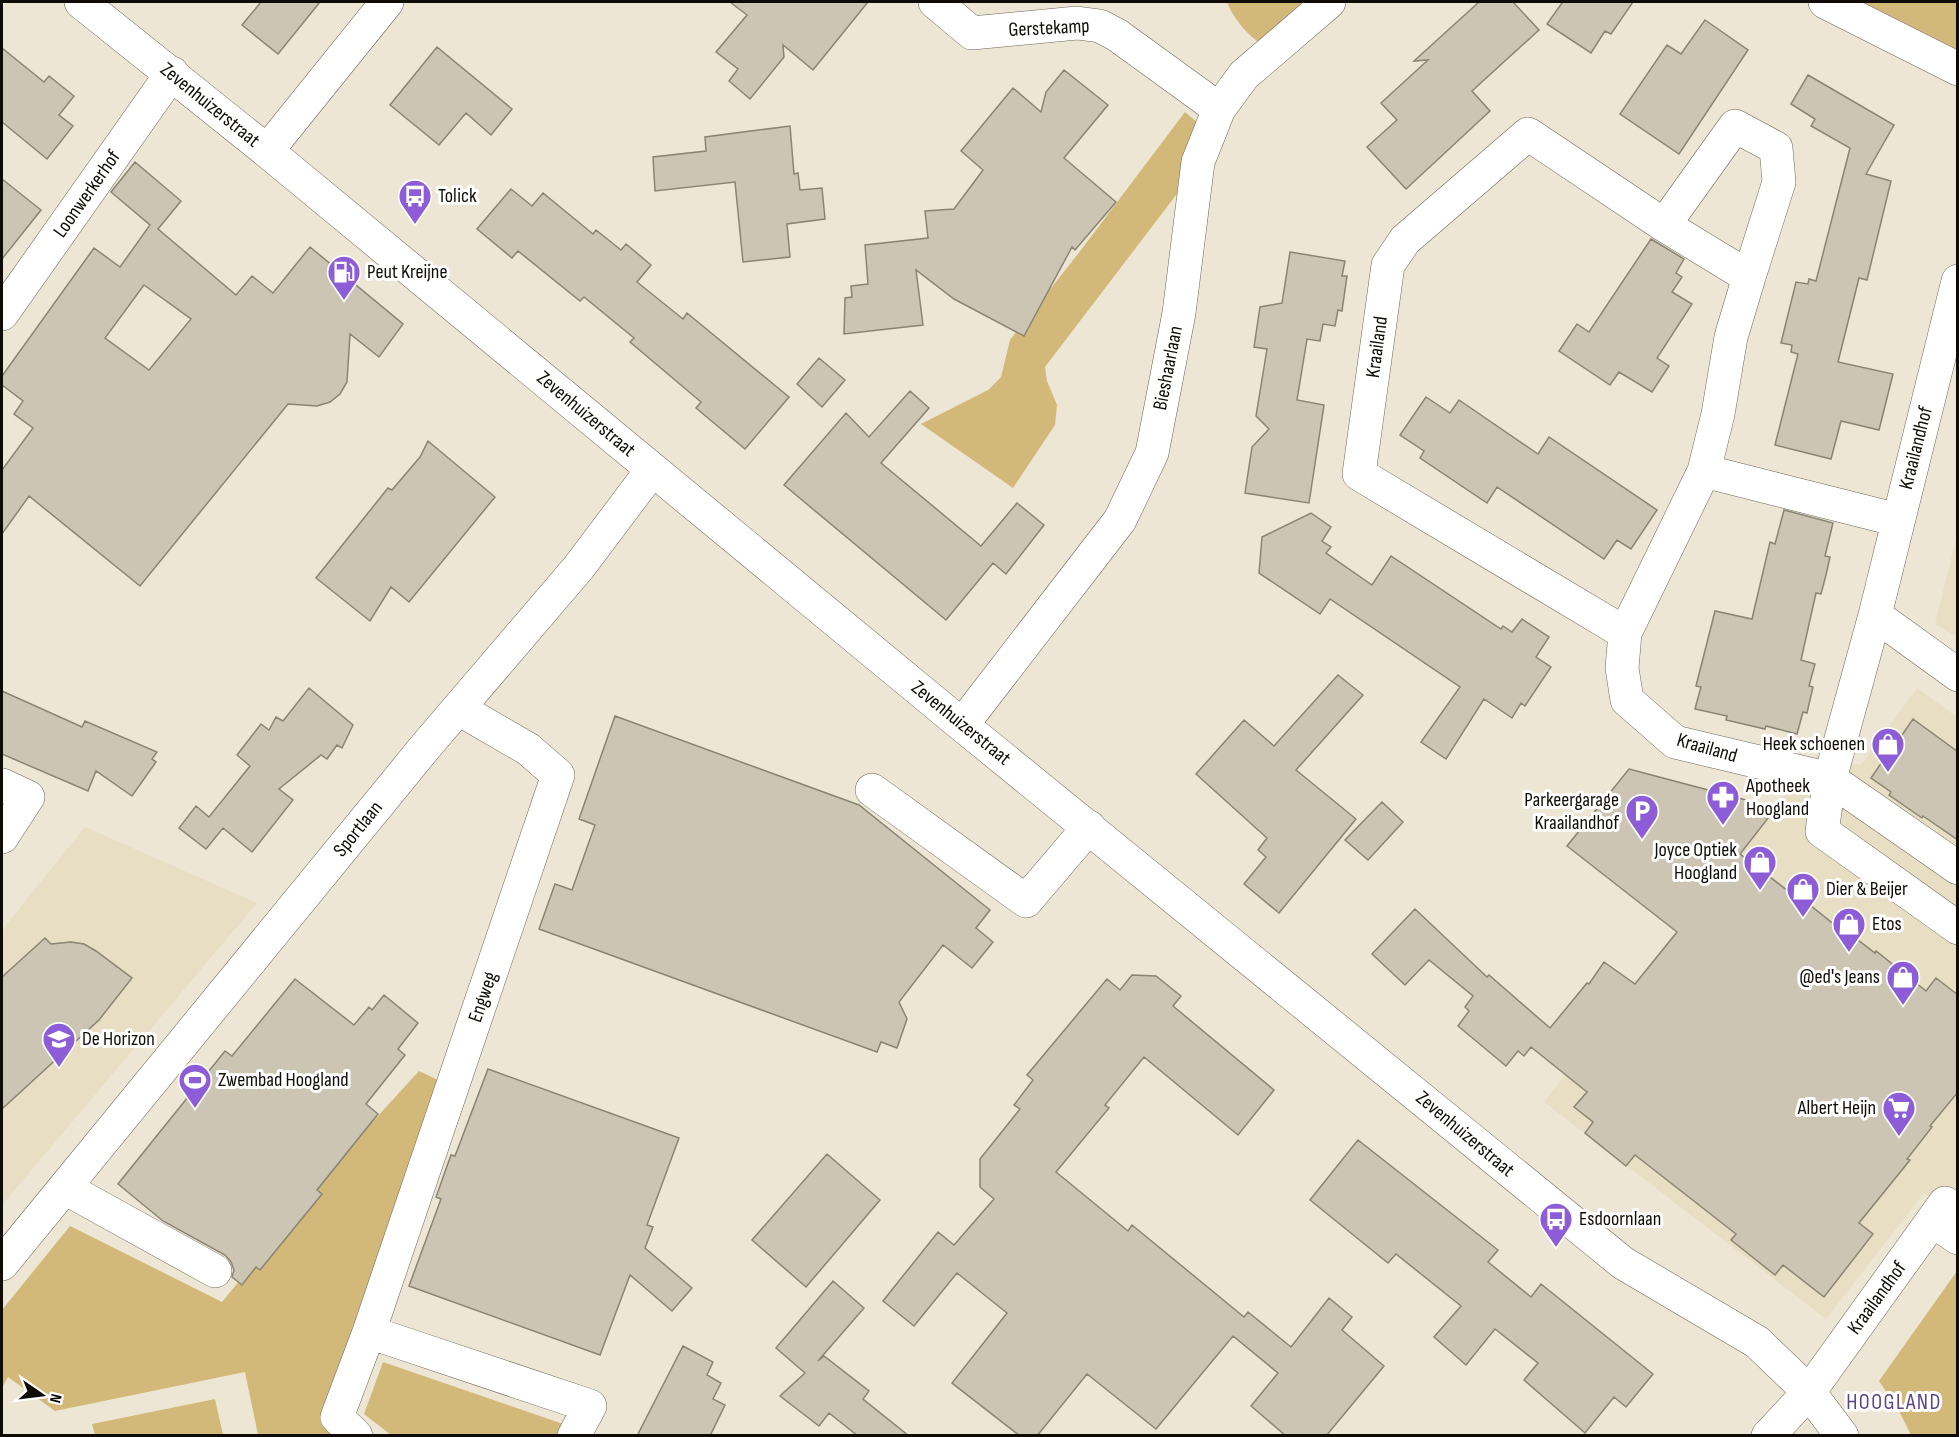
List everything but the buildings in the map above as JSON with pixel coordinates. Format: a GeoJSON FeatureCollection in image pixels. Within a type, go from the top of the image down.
{"type":"FeatureCollection","features":[{"type":"Feature","properties":{"kind":"street","name":"Zevenhuizerstraat"},"geometry":{"type":"LineString","coordinates":[[81,2],[172,73],[652,470],[1623,1263],[1757,1342],[1809,1392],[1842,1436]]}},
{"type":"Feature","properties":{"kind":"street"},"geometry":{"type":"LineString","coordinates":[[267,151],[387,2]]}},
{"type":"Feature","properties":{"kind":"street","name":"Gerstekamp"},"geometry":{"type":"LineString","coordinates":[[935,2],[972,33],[1077,23],[1100,26],[1117,35],[1219,109]]}},
{"type":"Feature","properties":{"kind":"street","name":"Bieshaarlaan"},"geometry":{"type":"LineString","coordinates":[[962,724],[1120,520],[1152,453],[1179,313],[1198,162],[1219,109],[1244,75],[1329,2]]}},
{"type":"Feature","properties":{"kind":"street"},"geometry":{"type":"LineString","coordinates":[[1825,2],[1958,69]]}},
{"type":"Feature","properties":{"kind":"street","name":"Loonwerkerhof"},"geometry":{"type":"LineString","coordinates":[[2,314],[172,73]]}},
{"type":"Feature","properties":{"kind":"street","name":"Kraailand"},"geometry":{"type":"LineString","coordinates":[[1664,225],[1735,126],[1776,148],[1779,182],[1731,337],[1718,414],[1704,471],[1625,633],[1622,668],[1626,700],[1675,742],[1830,779]]}},
{"type":"Feature","properties":{"kind":"street","name":"Kraailand"},"geometry":{"type":"LineString","coordinates":[[1625,633],[1359,474],[1389,265],[1405,240],[1528,134],[1664,225],[1749,277]]}},
{"type":"Feature","properties":{"kind":"street","name":"Kraailandhof"},"geometry":{"type":"LineString","coordinates":[[1958,281],[1875,615],[1830,779],[1822,831],[1958,928]]}},
{"type":"Feature","properties":{"kind":"street","name":"Sportlaan"},"geometry":{"type":"LineString","coordinates":[[2,1264],[426,746],[579,567],[652,470]]}},
{"type":"Feature","properties":{"kind":"street"},"geometry":{"type":"LineString","coordinates":[[1704,471],[1898,520]]}},
{"type":"Feature","properties":{"kind":"street"},"geometry":{"type":"LineString","coordinates":[[1875,615],[1958,675]]}},
{"type":"Feature","properties":{"kind":"street","name":"Engweg"},"geometry":{"type":"LineString","coordinates":[[356,1436],[337,1418],[369,1332],[558,775],[528,749],[459,709]]}},
{"type":"Feature","properties":{"kind":"street"},"geometry":{"type":"LineString","coordinates":[[1830,779],[1958,868]]}},
{"type":"Feature","properties":{"kind":"street"},"geometry":{"type":"LineString","coordinates":[[2,785],[28,797],[2,837]]}},
{"type":"Feature","properties":{"kind":"street"},"geometry":{"type":"LineString","coordinates":[[872,790],[1026,901],[1089,827]]}},
{"type":"Feature","properties":{"kind":"street"},"geometry":{"type":"LineString","coordinates":[[64,1188],[215,1271]]}},
{"type":"Feature","properties":{"kind":"street","name":"Kraailandhof"},"geometry":{"type":"LineString","coordinates":[[1809,1392],[1945,1221]]}},
{"type":"Feature","properties":{"kind":"street"},"geometry":{"type":"LineString","coordinates":[[369,1332],[590,1406],[574,1436]]}},
{"type":"Feature","properties":{"kind":"street"},"geometry":{"type":"LineString","coordinates":[[1768,1436],[1809,1392]]}},
{"type":"Feature","properties":{"kind":"shaded area"},"geometry":{"type":"Polygon","coordinates":[[[1227,2],[1309,2],[1263,45],[1242,26],[1227,2]]]}},
{"type":"Feature","properties":{"kind":"shaded area"},"geometry":{"type":"Polygon","coordinates":[[[1861,2],[1957,2],[1957,50],[1861,2]]]}},
{"type":"Feature","properties":{"kind":"shaded area"},"geometry":{"type":"Polygon","coordinates":[[[1185,112],[1198,123],[1186,182],[1045,367],[1047,381],[1057,405],[1055,425],[1013,488],[921,424],[988,390],[1001,377],[1010,340],[1185,112]]]}},
{"type":"Feature","properties":{"kind":"shaded area"},"geometry":{"type":"Polygon","coordinates":[[[1957,535],[1958,637],[1935,624],[1957,535]]]}},
{"type":"Feature","properties":{"kind":"shaded area"},"geometry":{"type":"Polygon","coordinates":[[[1917,688],[1957,717],[1957,1217],[1924,1193],[1826,1319],[1544,1102],[1816,755],[1861,765],[1917,688]]]}},
{"type":"Feature","properties":{"kind":"shaded area","name":"De Horizon"},"geometry":{"type":"Polygon","coordinates":[[[85,827],[257,903],[2,1205],[2,930],[85,827]]]}},
{"type":"Feature","properties":{"kind":"shaded area"},"geometry":{"type":"Polygon","coordinates":[[[419,1071],[440,1081],[320,1420],[336,1435],[258,1435],[245,1372],[55,1411],[8,1377],[2,1388],[2,1310],[70,1226],[222,1302],[345,1152],[419,1071]]]}},
{"type":"Feature","properties":{"kind":"shaded area"},"geometry":{"type":"Polygon","coordinates":[[[1957,1271],[1957,1435],[1911,1435],[1899,1411],[1879,1381],[1957,1271]]]}},
{"type":"Feature","properties":{"kind":"shaded area"},"geometry":{"type":"Polygon","coordinates":[[[383,1362],[569,1426],[564,1435],[391,1435],[364,1414],[383,1362]]]}},
{"type":"Feature","properties":{"kind":"shaded area"},"geometry":{"type":"Polygon","coordinates":[[[215,1399],[223,1435],[95,1435],[92,1424],[215,1399]]]}},
{"type":"Feature","properties":{"kind":"place","name":"Tolick"},"geometry":{"type":"Point","coordinates":[415,225]}},
{"type":"Feature","properties":{"kind":"place","name":"Peut Kreijne"},"geometry":{"type":"Point","coordinates":[344,301]}},
{"type":"Feature","properties":{"kind":"place","name":"Heek schoenen"},"geometry":{"type":"Point","coordinates":[1888,773]}},
{"type":"Feature","properties":{"kind":"place","name":"Apotheek Hoogland"},"geometry":{"type":"Point","coordinates":[1723,826]}},
{"type":"Feature","properties":{"kind":"place","name":"Parkeergarage Kraailandhof"},"geometry":{"type":"Point","coordinates":[1642,840]}},
{"type":"Feature","properties":{"kind":"place","name":"Joyce Optiek Hoogland"},"geometry":{"type":"Point","coordinates":[1760,891]}},
{"type":"Feature","properties":{"kind":"place","name":"Dier & Beijer"},"geometry":{"type":"Point","coordinates":[1803,918]}},
{"type":"Feature","properties":{"kind":"place","name":"Etos"},"geometry":{"type":"Point","coordinates":[1849,953]}},
{"type":"Feature","properties":{"kind":"place","name":"@ed's Jeans"},"geometry":{"type":"Point","coordinates":[1903,1006]}},
{"type":"Feature","properties":{"kind":"place","name":"De Horizon"},"geometry":{"type":"Point","coordinates":[59,1068]}},
{"type":"Feature","properties":{"kind":"place","name":"Zwembad Hoogland"},"geometry":{"type":"Point","coordinates":[195,1109]}},
{"type":"Feature","properties":{"kind":"place","name":"Albert Heijn"},"geometry":{"type":"Point","coordinates":[1899,1137]}},
{"type":"Feature","properties":{"kind":"place","name":"Esdoornlaan"},"geometry":{"type":"Point","coordinates":[1556,1248]}},
{"type":"Feature","properties":{"kind":"district","name":"HOOGLAND"},"geometry":{"type":"Point","coordinates":[1894,1402]}}]}
